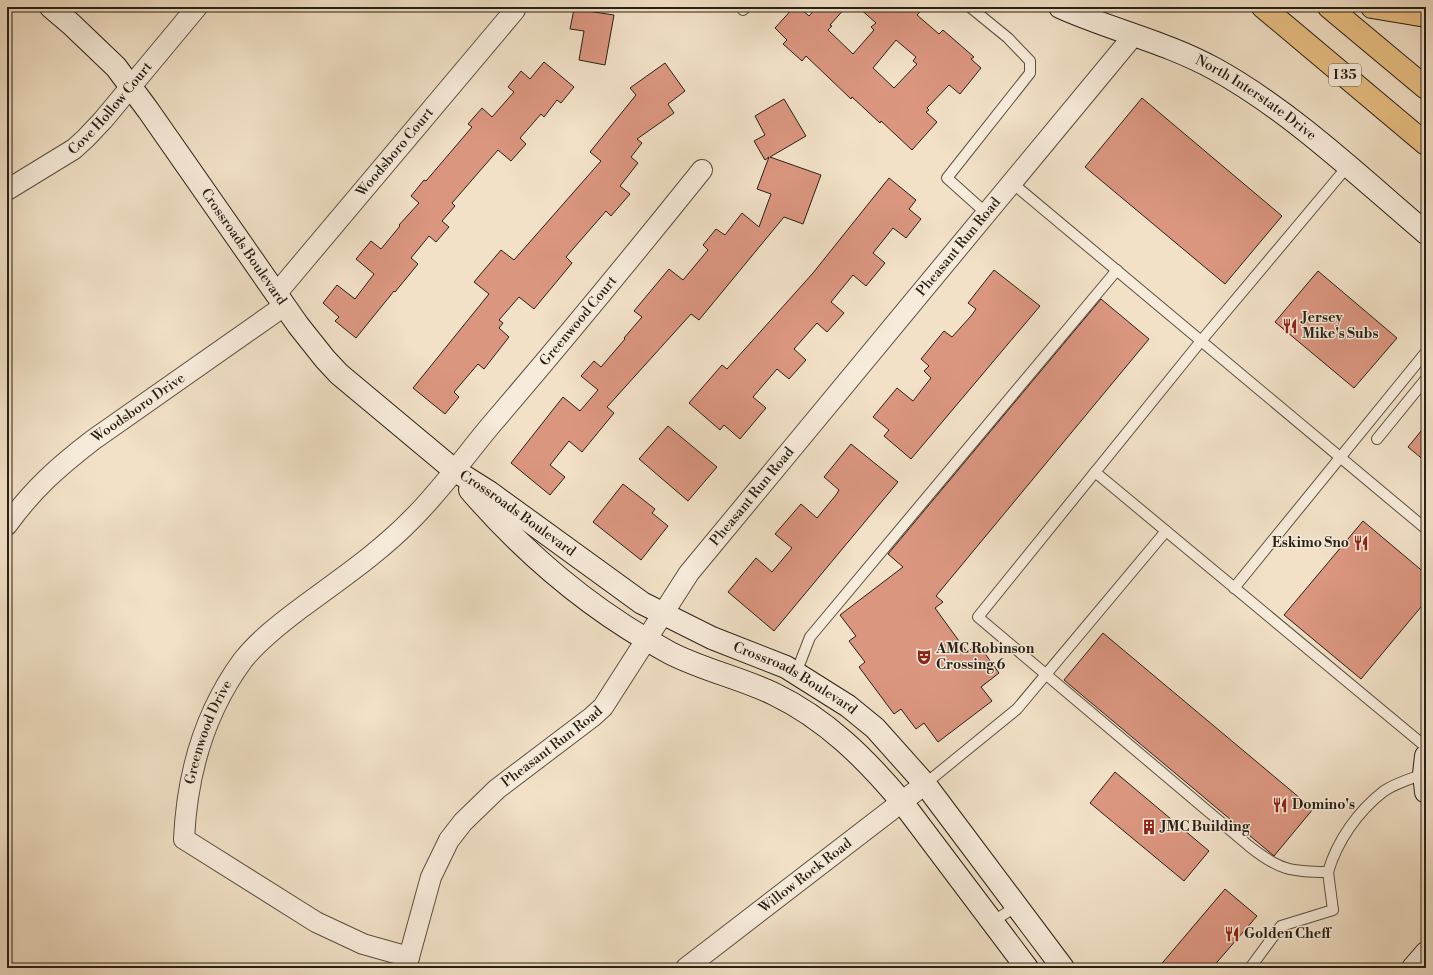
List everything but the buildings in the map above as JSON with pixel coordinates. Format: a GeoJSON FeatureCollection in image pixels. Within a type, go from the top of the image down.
{"type":"FeatureCollection","features":[{"type":"Feature","properties":{"kind":"highway","name":"I 35"},"geometry":{"type":"LineString","coordinates":[[1263,7],[1426,144]]}},
{"type":"Feature","properties":{"kind":"highway"},"geometry":{"type":"LineString","coordinates":[[1329,7],[1426,88]]}},
{"type":"Feature","properties":{"kind":"highway"},"geometry":{"type":"LineString","coordinates":[[1372,7],[1426,16]]}},
{"type":"Feature","properties":{"kind":"street","name":"Crossroads Boulevard"},"geometry":{"type":"LineString","coordinates":[[51,7],[107,57],[130,86],[280,300],[325,359],[339,374],[454,470],[489,492],[642,602],[712,638],[754,654],[796,673],[848,706],[874,728],[925,784],[1063,968]]}},
{"type":"Feature","properties":{"kind":"street","name":"Cove Hollow Court"},"geometry":{"type":"LineString","coordinates":[[7,190],[74,149],[103,120],[197,7]]}},
{"type":"Feature","properties":{"kind":"street","name":"North Interstate Drive"},"geometry":{"type":"LineString","coordinates":[[1060,7],[1082,17],[1191,57],[1255,93],[1293,121],[1426,233]]}},
{"type":"Feature","properties":{"kind":"street","name":"Woodsboro Court"},"geometry":{"type":"LineString","coordinates":[[280,300],[515,10]]}},
{"type":"Feature","properties":{"kind":"street","name":"Pheasant Run Road"},"geometry":{"type":"LineString","coordinates":[[407,963],[432,877],[449,840],[463,822],[497,789],[603,707],[689,573],[1134,35]]}},
{"type":"Feature","properties":{"kind":"street","name":"Greenwood Court"},"geometry":{"type":"LineString","coordinates":[[454,470],[702,170]]}},
{"type":"Feature","properties":{"kind":"street","name":"Woodsboro Drive"},"geometry":{"type":"LineString","coordinates":[[7,525],[39,486],[62,463],[280,300]]}},
{"type":"Feature","properties":{"kind":"street","name":"Crossroads Boulevard"},"geometry":{"type":"LineString","coordinates":[[454,470],[481,502],[550,570],[611,618],[671,653],[773,694],[791,704],[844,741],[882,779],[902,802],[1027,968]]}},
{"type":"Feature","properties":{"kind":"street","name":"Greenwood Drive"},"geometry":{"type":"LineString","coordinates":[[407,963],[316,922],[184,839],[186,805],[192,768],[202,737],[221,694],[245,658],[290,617],[379,551],[431,500],[454,470]]}},
{"type":"Feature","properties":{"kind":"street","name":"Willow Rock Road"},"geometry":{"type":"LineString","coordinates":[[686,968],[925,784]]}},
{"type":"Feature","properties":{"kind":"street"},"geometry":{"type":"LineString","coordinates":[[1413,968],[1426,952]]}},
{"type":"Feature","properties":{"kind":"lane"},"geometry":{"type":"LineString","coordinates":[[970,7],[1008,38],[1030,61],[1030,73],[946,178],[986,213]]}},
{"type":"Feature","properties":{"kind":"lane"},"geometry":{"type":"LineString","coordinates":[[1328,872],[1286,869],[1262,857],[978,617],[1201,341],[1347,167]]}},
{"type":"Feature","properties":{"kind":"lane"},"geometry":{"type":"LineString","coordinates":[[1011,182],[1426,529]]}},
{"type":"Feature","properties":{"kind":"lane"},"geometry":{"type":"LineString","coordinates":[[796,673],[810,637],[1117,270]]}},
{"type":"Feature","properties":{"kind":"lane"},"geometry":{"type":"LineString","coordinates":[[1234,588],[1426,352]]}},
{"type":"Feature","properties":{"kind":"lane"},"geometry":{"type":"LineString","coordinates":[[1378,439],[1425,380]]}},
{"type":"Feature","properties":{"kind":"lane"},"geometry":{"type":"LineString","coordinates":[[1095,472],[1426,747]]}},
{"type":"Feature","properties":{"kind":"lane"},"geometry":{"type":"LineString","coordinates":[[925,784],[1017,709],[1166,531]]}},
{"type":"Feature","properties":{"kind":"lane"},"geometry":{"type":"LineString","coordinates":[[1250,968],[1282,926],[1333,910],[1328,872],[1332,857],[1345,833],[1374,800],[1385,790],[1401,782],[1425,774]]}},
{"type":"Feature","properties":{"kind":"lane"},"geometry":{"type":"LineString","coordinates":[[992,922],[1017,906]]}},
{"type":"Feature","properties":{"kind":"place","name":"Jersey Mike's Subs"},"geometry":{"type":"Point","coordinates":[1290,326]}},
{"type":"Feature","properties":{"kind":"place","name":"Eskimo Sno"},"geometry":{"type":"Point","coordinates":[1361,543]}},
{"type":"Feature","properties":{"kind":"place","name":"AMC Robinson Crossing 6"},"geometry":{"type":"Point","coordinates":[924,657]}},
{"type":"Feature","properties":{"kind":"place","name":"Domino's"},"geometry":{"type":"Point","coordinates":[1280,805]}},
{"type":"Feature","properties":{"kind":"place","name":"JMC Building"},"geometry":{"type":"Point","coordinates":[1149,827]}},
{"type":"Feature","properties":{"kind":"place","name":"Golden Cheff"},"geometry":{"type":"Point","coordinates":[1232,934]}}]}
